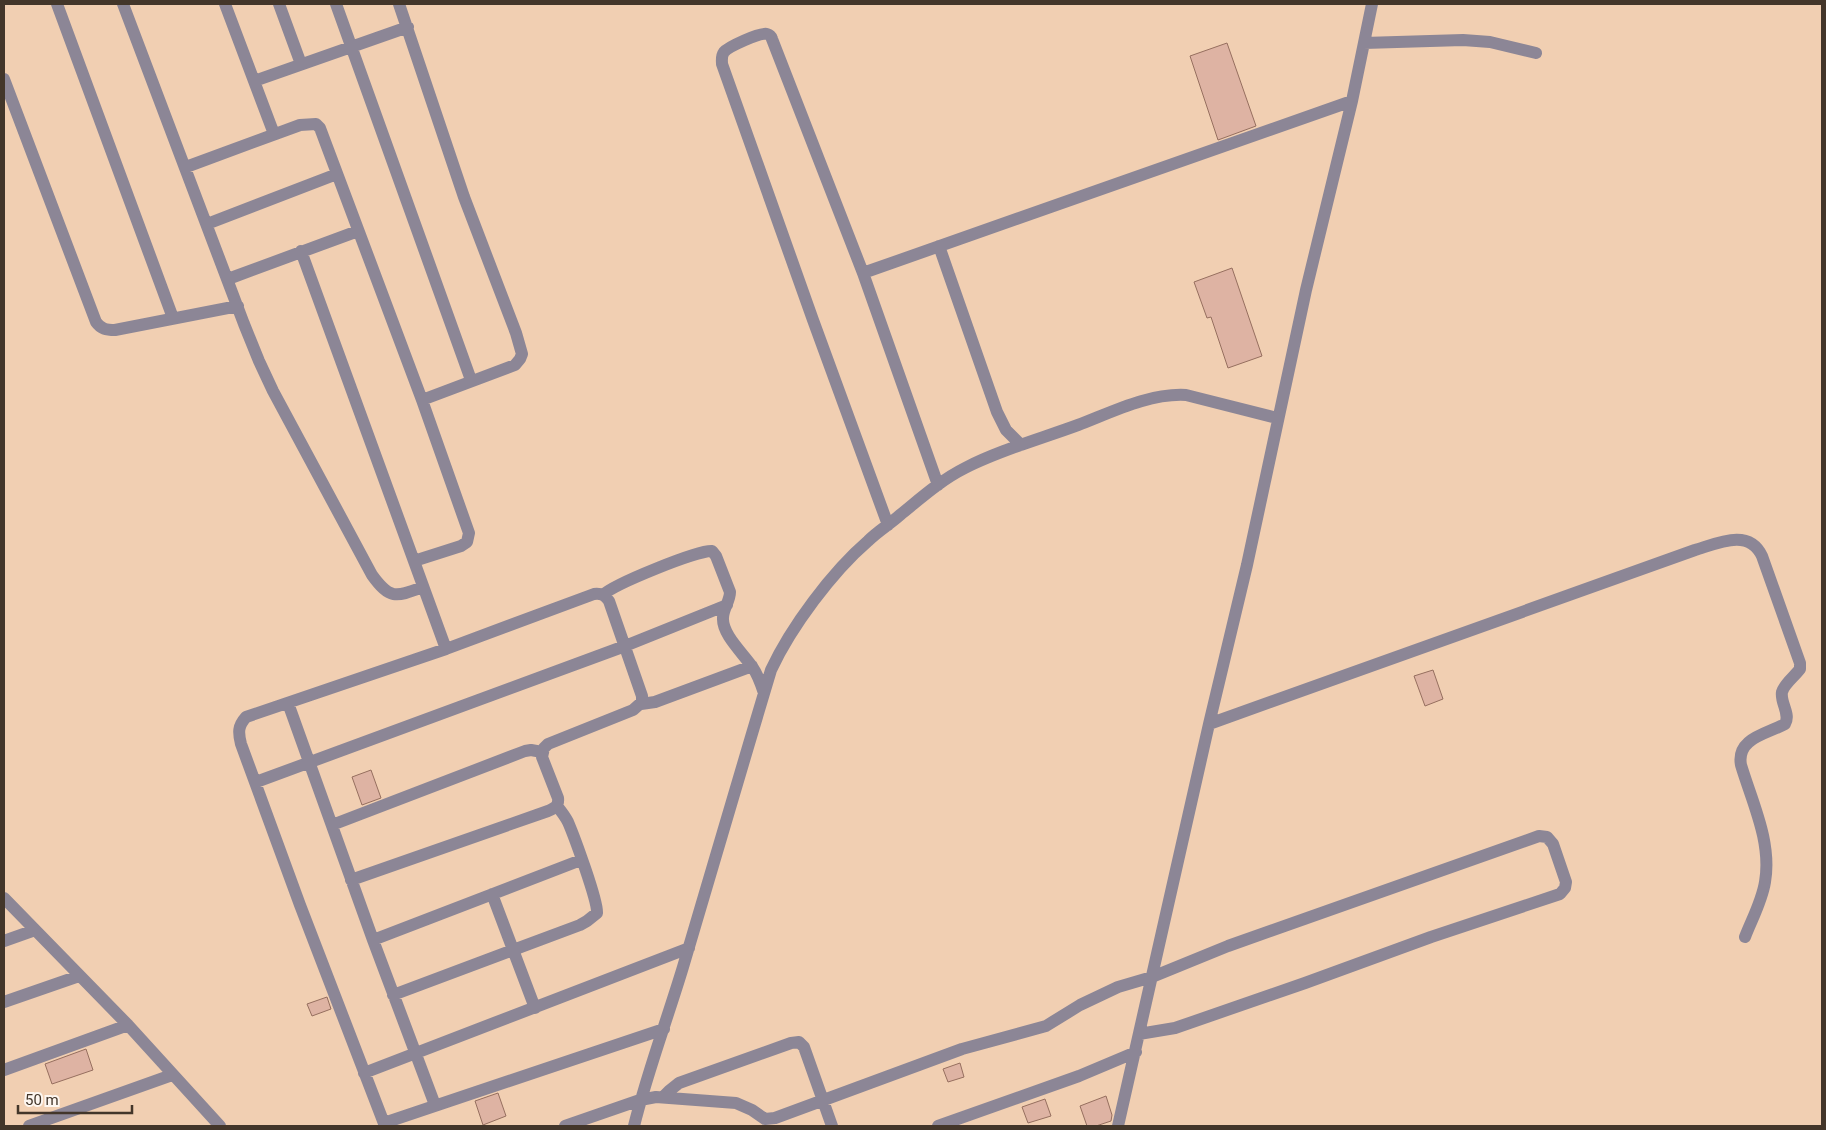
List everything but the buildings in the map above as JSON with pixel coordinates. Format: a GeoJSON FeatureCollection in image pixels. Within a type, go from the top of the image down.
{"type":"FeatureCollection","features":[{"type":"Feature","properties":{"kind":"street"},"geometry":{"type":"LineString","coordinates":[[57,4],[173,318]]}},
{"type":"Feature","properties":{"kind":"street"},"geometry":{"type":"LineString","coordinates":[[123,4],[238,306],[274,391],[372,575],[382,589],[389,594],[405,594],[423,587]]}},
{"type":"Feature","properties":{"kind":"street"},"geometry":{"type":"LineString","coordinates":[[224,4],[274,134]]}},
{"type":"Feature","properties":{"kind":"street"},"geometry":{"type":"LineString","coordinates":[[279,4],[301,64]]}},
{"type":"Feature","properties":{"kind":"street"},"geometry":{"type":"LineString","coordinates":[[336,4],[471,380]]}},
{"type":"Feature","properties":{"kind":"street"},"geometry":{"type":"LineString","coordinates":[[399,4],[464,197],[521,350],[520,359],[515,365],[422,400]]}},
{"type":"Feature","properties":{"kind":"street"},"geometry":{"type":"LineString","coordinates":[[1118,1126],[1247,565],[1277,418],[1352,101],[1372,4]]}},
{"type":"Feature","properties":{"kind":"street"},"geometry":{"type":"LineString","coordinates":[[254,82],[408,27]]}},
{"type":"Feature","properties":{"kind":"street"},"geometry":{"type":"LineString","coordinates":[[888,525],[724,71],[722,57],[724,51],[754,36],[770,35],[863,273],[938,485]]}},
{"type":"Feature","properties":{"kind":"street"},"geometry":{"type":"LineString","coordinates":[[1364,43],[1463,40],[1490,42],[1536,53]]}},
{"type":"Feature","properties":{"kind":"street"},"geometry":{"type":"LineString","coordinates":[[4,80],[96,322],[100,327],[106,330],[115,330],[238,306]]}},
{"type":"Feature","properties":{"kind":"street"},"geometry":{"type":"LineString","coordinates":[[863,273],[1352,101]]}},
{"type":"Feature","properties":{"kind":"street"},"geometry":{"type":"LineString","coordinates":[[186,167],[300,125],[316,124],[323,134],[422,400],[469,533],[467,542],[461,546],[414,561]]}},
{"type":"Feature","properties":{"kind":"street"},"geometry":{"type":"LineString","coordinates":[[207,224],[337,174]]}},
{"type":"Feature","properties":{"kind":"street"},"geometry":{"type":"LineString","coordinates":[[228,279],[358,231]]}},
{"type":"Feature","properties":{"kind":"street"},"geometry":{"type":"LineString","coordinates":[[938,246],[999,417],[1006,430],[1021,445]]}},
{"type":"Feature","properties":{"kind":"street"},"geometry":{"type":"LineString","coordinates":[[302,251],[446,649]]}},
{"type":"Feature","properties":{"kind":"street"},"geometry":{"type":"LineString","coordinates":[[634,1126],[640,1100],[689,948],[771,670],[780,650],[799,622],[848,561],[867,541],[938,485],[965,468],[1021,445],[1127,407],[1158,397],[1174,395],[1199,398],[1277,418]]}},
{"type":"Feature","properties":{"kind":"street"},"geometry":{"type":"LineString","coordinates":[[1209,724],[1695,550],[1730,540],[1744,539],[1758,548],[1762,556],[1800,664],[1800,669],[1783,689],[1782,693],[1787,716],[1785,724],[1752,738],[1741,752],[1741,764],[1765,843],[1766,866],[1763,892],[1745,937]]}},
{"type":"Feature","properties":{"kind":"street"},"geometry":{"type":"LineString","coordinates":[[664,1029],[435,1105],[385,1125],[300,905],[238,735],[240,723],[246,717],[446,649],[594,594],[603,594],[618,585],[709,550],[716,556],[729,586],[730,598],[723,617],[724,626],[752,666],[764,692]]}},
{"type":"Feature","properties":{"kind":"street"},"geometry":{"type":"LineString","coordinates":[[603,594],[609,601],[625,646],[642,696],[641,704]]}},
{"type":"Feature","properties":{"kind":"street"},"geometry":{"type":"LineString","coordinates":[[256,782],[625,646],[727,605]]}},
{"type":"Feature","properties":{"kind":"street"},"geometry":{"type":"LineString","coordinates":[[351,880],[548,811],[556,806],[558,798],[542,757],[542,752],[548,744],[633,710],[641,704],[655,702],[752,666]]}},
{"type":"Feature","properties":{"kind":"street"},"geometry":{"type":"LineString","coordinates":[[288,703],[393,995],[435,1105]]}},
{"type":"Feature","properties":{"kind":"street"},"geometry":{"type":"LineString","coordinates":[[332,825],[525,752],[531,750],[542,752]]}},
{"type":"Feature","properties":{"kind":"street"},"geometry":{"type":"LineString","coordinates":[[393,995],[580,925],[597,913],[595,901],[568,823],[556,806]]}},
{"type":"Feature","properties":{"kind":"street"},"geometry":{"type":"LineString","coordinates":[[565,1126],[640,1100],[663,1097],[736,1103],[770,1119],[962,1050],[1046,1026],[1102,993],[1152,977],[1228,946],[1539,836],[1543,835],[1551,839],[1566,882],[1564,891],[1539,902],[1431,937],[1175,1028],[1139,1034]]}},
{"type":"Feature","properties":{"kind":"street"},"geometry":{"type":"LineString","coordinates":[[373,940],[581,860]]}},
{"type":"Feature","properties":{"kind":"street"},"geometry":{"type":"LineString","coordinates":[[492,894],[535,1008]]}},
{"type":"Feature","properties":{"kind":"street"},"geometry":{"type":"LineString","coordinates":[[4,898],[128,1025],[220,1126]]}},
{"type":"Feature","properties":{"kind":"street"},"geometry":{"type":"LineString","coordinates":[[4,941],[35,930]]}},
{"type":"Feature","properties":{"kind":"street"},"geometry":{"type":"LineString","coordinates":[[364,1073],[415,1055],[689,948]]}},
{"type":"Feature","properties":{"kind":"street"},"geometry":{"type":"LineString","coordinates":[[4,1002],[79,976]]}},
{"type":"Feature","properties":{"kind":"street"},"geometry":{"type":"LineString","coordinates":[[4,1070],[128,1025]]}},
{"type":"Feature","properties":{"kind":"street"},"geometry":{"type":"LineString","coordinates":[[663,1097],[668,1090],[679,1084],[799,1042],[804,1047],[832,1126]]}},
{"type":"Feature","properties":{"kind":"street"},"geometry":{"type":"LineString","coordinates":[[938,1126],[1079,1076],[1136,1052]]}},
{"type":"Feature","properties":{"kind":"street"},"geometry":{"type":"LineString","coordinates":[[29,1126],[172,1074]]}}]}
